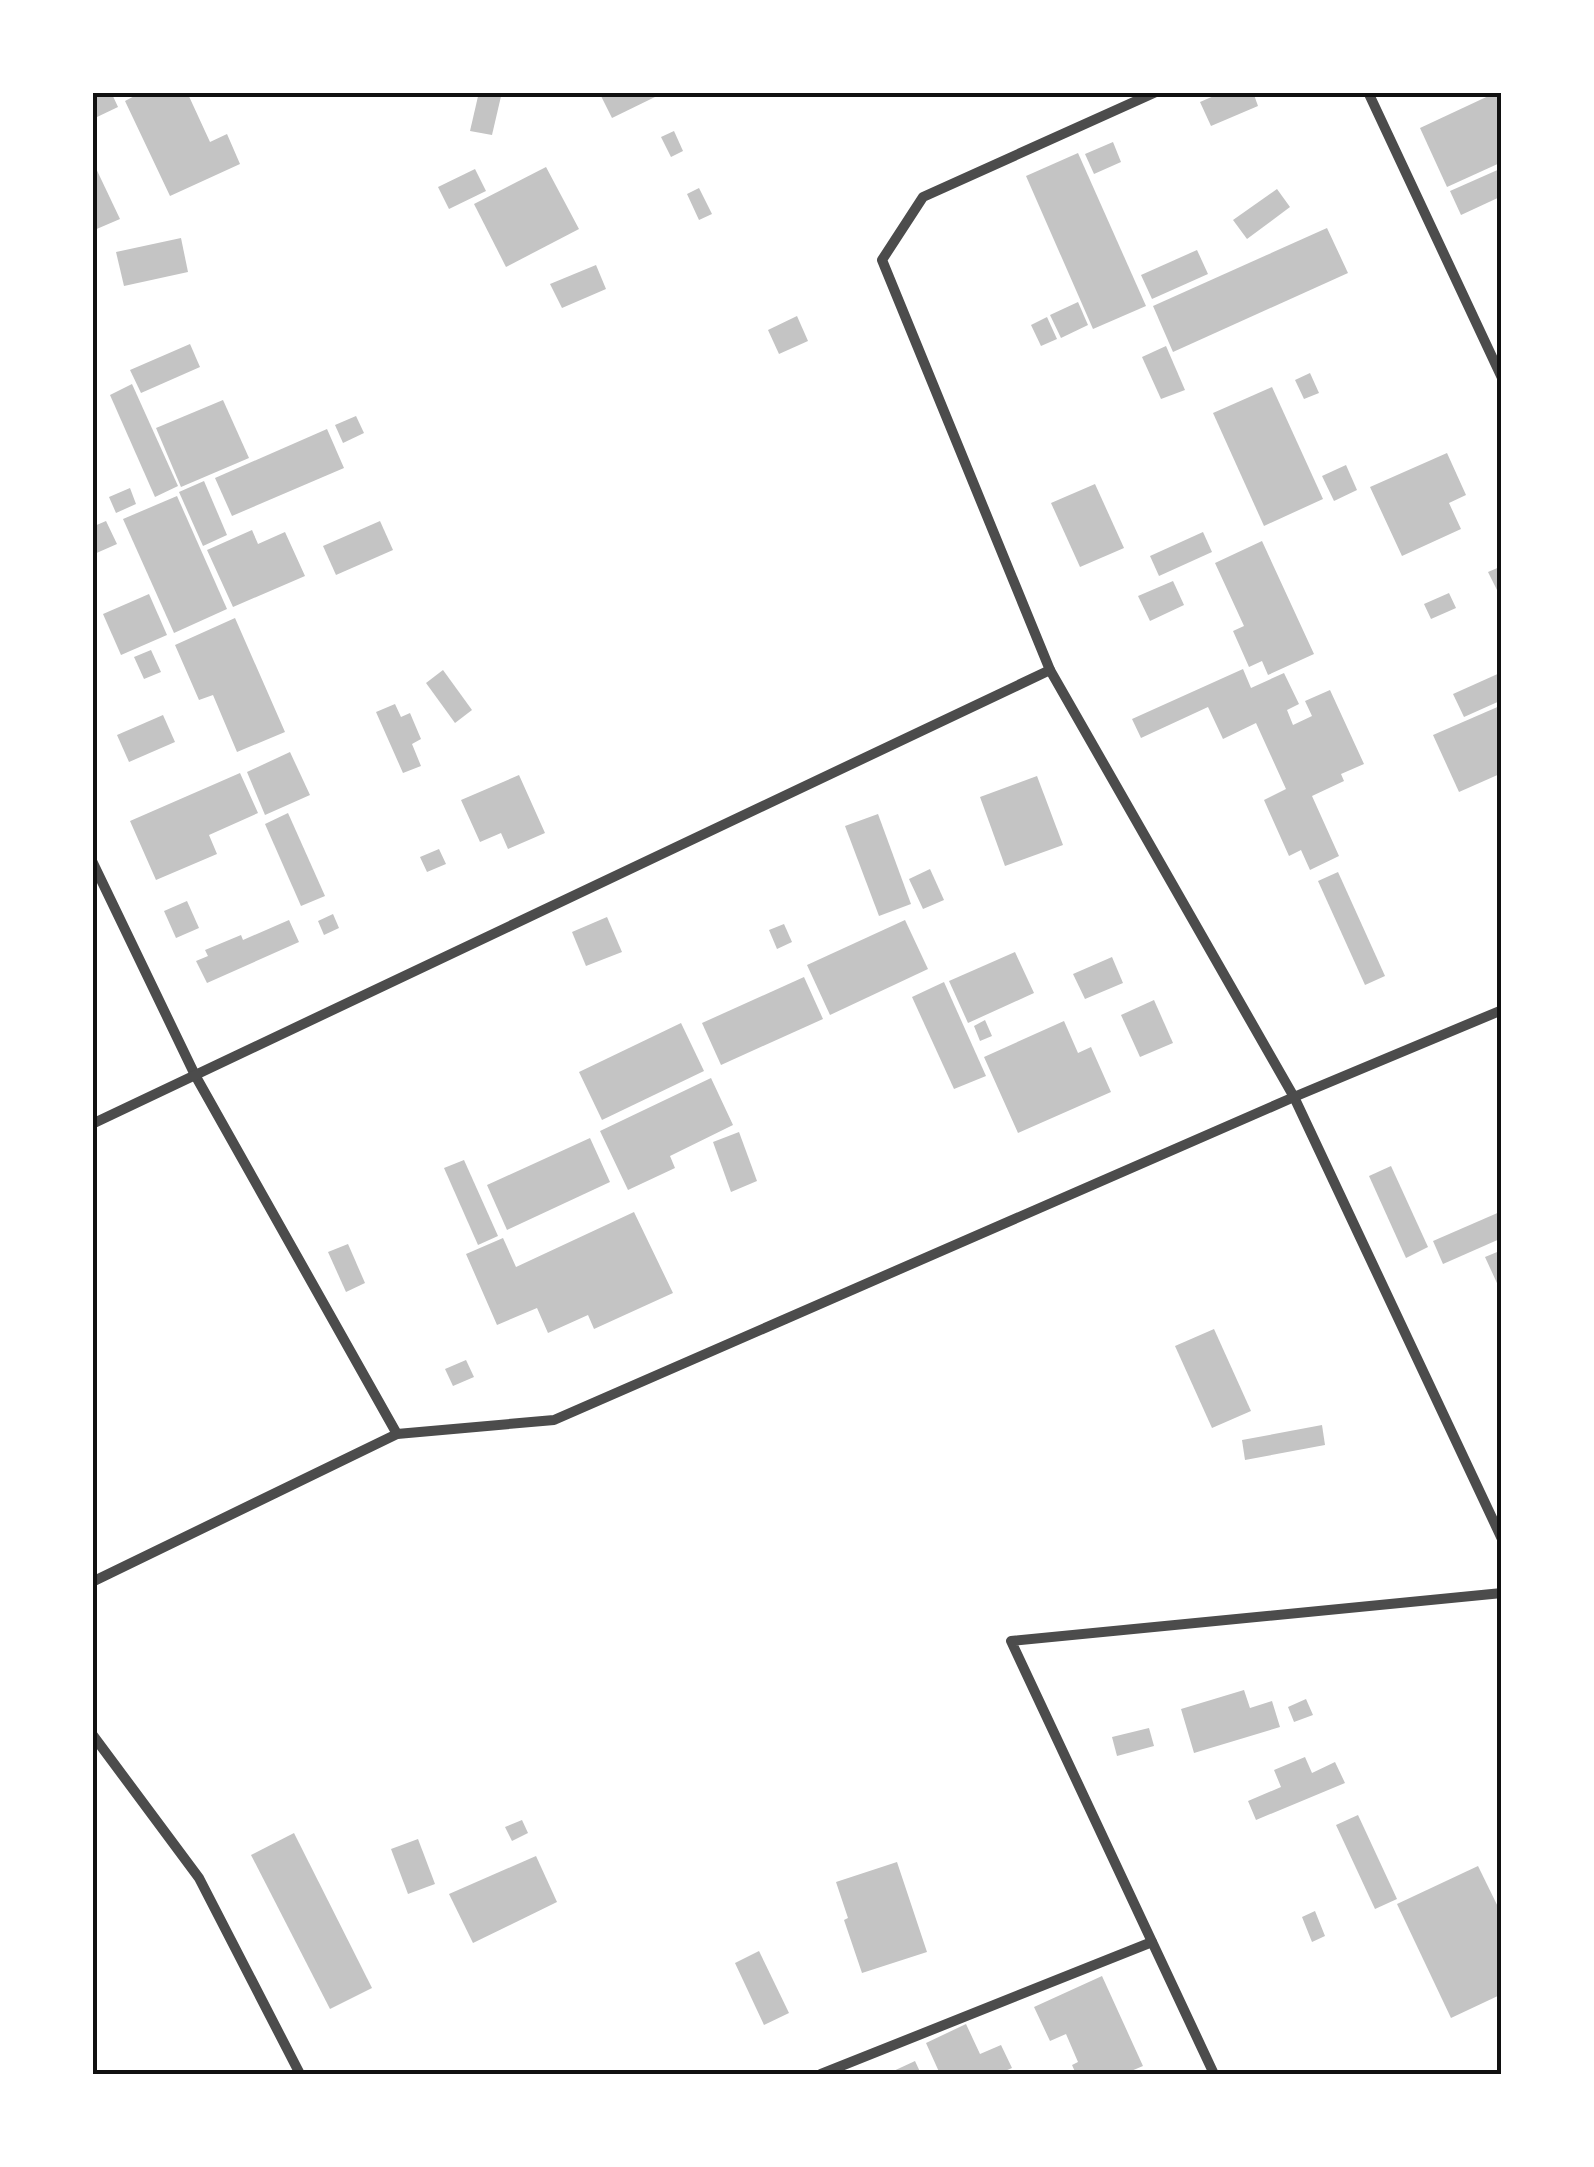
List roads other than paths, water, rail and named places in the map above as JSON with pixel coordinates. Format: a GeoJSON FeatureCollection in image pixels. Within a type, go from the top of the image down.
{"type":"FeatureCollection","features":[{"type":"Feature","properties":{"kind":"street"},"geometry":{"type":"LineString","coordinates":[[1156,92],[922,197],[882,260],[1050,670],[1294,1097],[1502,1539]]}},
{"type":"Feature","properties":{"kind":"street"},"geometry":{"type":"LineString","coordinates":[[1368,92],[1502,378]]}},
{"type":"Feature","properties":{"kind":"street"},"geometry":{"type":"LineString","coordinates":[[92,1124],[1050,670]]}},
{"type":"Feature","properties":{"kind":"street"},"geometry":{"type":"LineString","coordinates":[[92,862],[195,1076],[397,1434]]}},
{"type":"Feature","properties":{"kind":"street"},"geometry":{"type":"LineString","coordinates":[[92,1582],[397,1434],[554,1420],[1502,1010]]}},
{"type":"Feature","properties":{"kind":"street"},"geometry":{"type":"LineString","coordinates":[[1214,2074],[1012,1641],[1502,1594]]}},
{"type":"Feature","properties":{"kind":"street"},"geometry":{"type":"LineString","coordinates":[[92,1734],[199,1878],[300,2074]]}},
{"type":"Feature","properties":{"kind":"street"},"geometry":{"type":"LineString","coordinates":[[821,2074],[1152,1942]]}}]}
